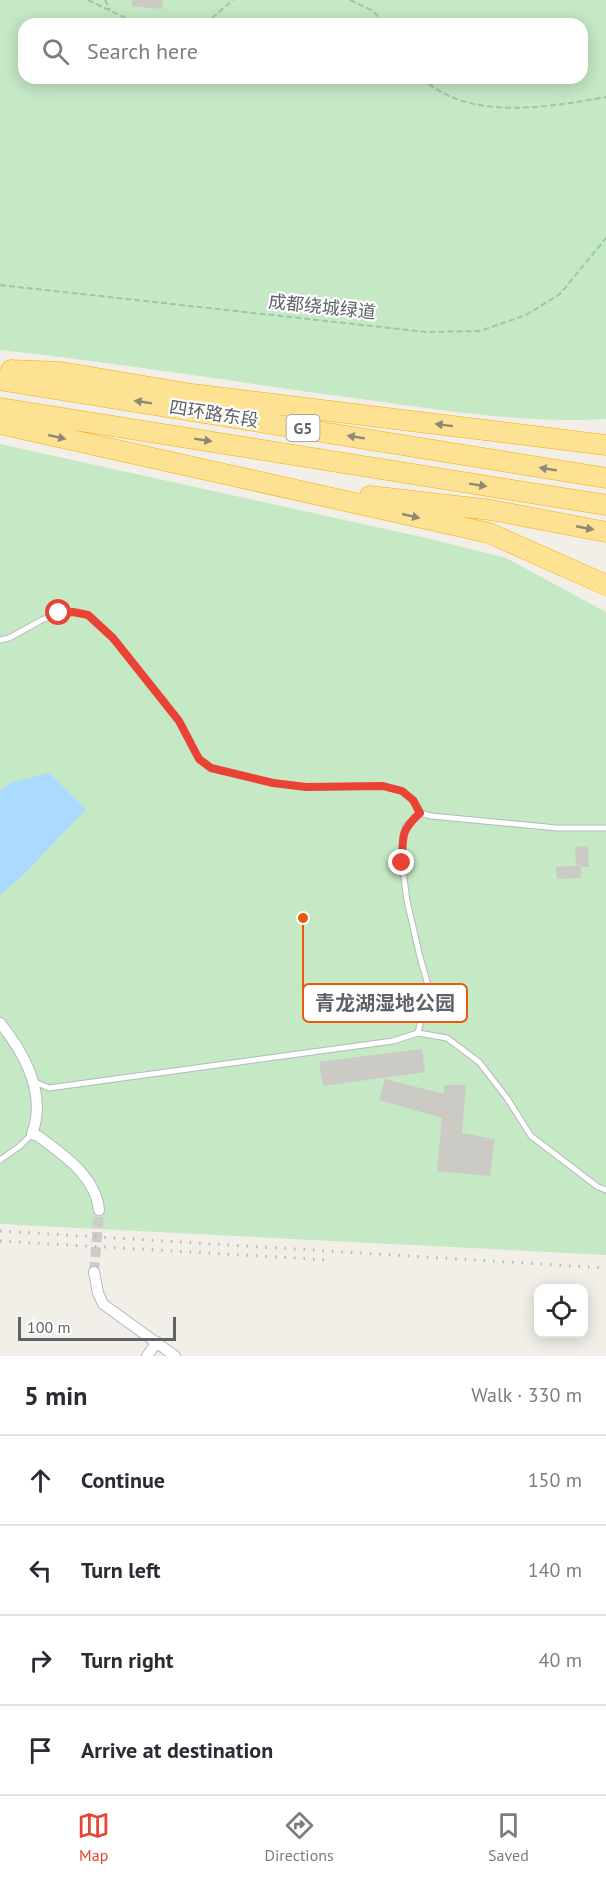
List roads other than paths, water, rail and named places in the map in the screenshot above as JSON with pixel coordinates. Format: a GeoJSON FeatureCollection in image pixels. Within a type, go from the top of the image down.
{"type":"FeatureCollection","features":[{"type":"Feature","properties":{"kind":"highway"},"geometry":{"type":"LineString","coordinates":[[0,370],[61,372],[192,394],[606,445]]}},
{"type":"Feature","properties":{"kind":"highway","name":"四环路东段"},"geometry":{"type":"LineString","coordinates":[[0,380],[606,478]]}},
{"type":"Feature","properties":{"kind":"highway","name":"四环路东段"},"geometry":{"type":"LineString","coordinates":[[0,408],[606,505]]}},
{"type":"Feature","properties":{"kind":"highway"},"geometry":{"type":"LineString","coordinates":[[0,424],[489,533],[606,585]]}},
{"type":"Feature","properties":{"kind":"highway"},"geometry":{"type":"LineString","coordinates":[[498,432],[606,433]]}},
{"type":"Feature","properties":{"kind":"highway"},"geometry":{"type":"LineString","coordinates":[[257,482],[491,510],[606,532]]}},
{"type":"Feature","properties":{"kind":"street"},"geometry":{"type":"LineString","coordinates":[[0,1023],[13,1040],[35,1082],[37,1120],[32,1134],[38,1136],[72,1162],[94,1189],[99,1210]]}},
{"type":"Feature","properties":{"kind":"street"},"geometry":{"type":"LineString","coordinates":[[94,1272],[98,1293],[103,1304],[175,1356]]}},
{"type":"Feature","properties":{"kind":"street"},"geometry":{"type":"LineString","coordinates":[[147,1356],[157,1342]]}},
{"type":"Feature","properties":{"kind":"lane"},"geometry":{"type":"LineString","coordinates":[[0,640],[9,638],[59,613],[73,612],[88,615],[113,638],[164,701],[179,721],[199,759],[211,768],[273,783],[306,787],[383,786],[402,791],[413,800],[420,813],[431,816],[557,828],[606,828]]}},
{"type":"Feature","properties":{"kind":"lane"},"geometry":{"type":"LineString","coordinates":[[418,1033],[428,985],[407,901],[402,863],[403,835],[406,825],[420,813]]}},
{"type":"Feature","properties":{"kind":"lane"},"geometry":{"type":"LineString","coordinates":[[35,1082],[48,1088],[393,1041],[418,1033],[447,1038],[479,1062],[507,1098],[531,1136],[598,1187],[606,1190]]}},
{"type":"Feature","properties":{"kind":"lane"},"geometry":{"type":"LineString","coordinates":[[0,1160],[32,1134]]}},
{"type":"Feature","properties":{"kind":"water"},"geometry":{"type":"Polygon","coordinates":[[[49,773],[86,809],[24,874],[0,895],[0,791],[11,783],[49,773]]]}},
{"type":"Feature","properties":{"kind":"tunnel"},"geometry":{"type":"LineString","coordinates":[[94,1272],[99,1210]]}},
{"type":"Feature","properties":{"kind":"railway"},"geometry":{"type":"LineString","coordinates":[[0,1231],[606,1268]]}},
{"type":"Feature","properties":{"kind":"railway"},"geometry":{"type":"LineString","coordinates":[[0,1241],[329,1260]]}},
{"type":"Feature","properties":{"kind":"place","name":"青龙湖湿地公园"},"geometry":{"type":"Point","coordinates":[303,918]}}]}
